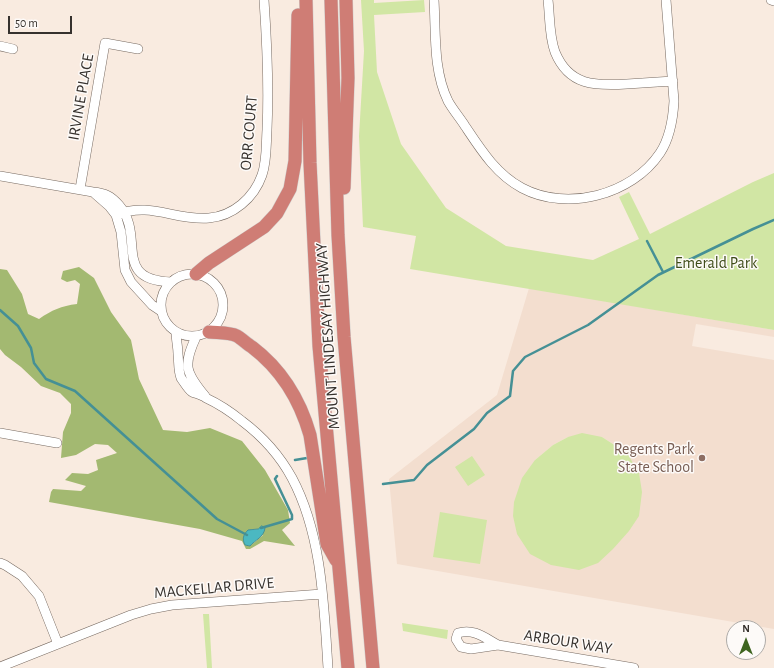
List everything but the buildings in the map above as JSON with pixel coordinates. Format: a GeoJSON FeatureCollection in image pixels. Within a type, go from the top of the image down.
{"type":"FeatureCollection","features":[{"type":"Feature","properties":{"kind":"highway"},"geometry":{"type":"LineString","coordinates":[[196,274],[209,262],[264,227],[277,212],[290,189],[295,161],[298,13],[301,0]]}},
{"type":"Feature","properties":{"kind":"highway","name":"MOUNT LINDESAY HIGHWAY"},"geometry":{"type":"LineString","coordinates":[[306,0],[314,271],[319,346],[348,668]]}},
{"type":"Feature","properties":{"kind":"highway","name":"MOUNT LINDESAY HIGHWAY"},"geometry":{"type":"LineString","coordinates":[[331,0],[338,235],[344,336],[373,668]]}},
{"type":"Feature","properties":{"kind":"highway"},"geometry":{"type":"LineString","coordinates":[[338,235],[343,210],[348,78],[346,0]]}},
{"type":"Feature","properties":{"kind":"highway"},"geometry":{"type":"LineString","coordinates":[[210,332],[237,336],[258,352],[276,370],[292,392],[306,419],[310,434],[327,544],[338,564]]}},
{"type":"Feature","properties":{"kind":"street","name":"ORR COURT"},"geometry":{"type":"LineString","coordinates":[[121,214],[140,209],[203,219],[213,218],[234,210],[253,193],[262,174],[266,148],[269,94],[264,0]]}},
{"type":"Feature","properties":{"kind":"street"},"geometry":{"type":"LineString","coordinates":[[434,0],[436,56],[440,81],[449,102],[489,161],[504,176],[522,188],[541,196],[561,199],[580,198],[618,188],[635,178],[649,166],[661,152],[669,134],[673,118],[674,101],[666,0]]}},
{"type":"Feature","properties":{"kind":"street"},"geometry":{"type":"LineString","coordinates":[[548,0],[551,35],[555,51],[561,64],[573,76],[586,83],[601,85],[673,81]]}},
{"type":"Feature","properties":{"kind":"street","name":"IRVINE PLACE"},"geometry":{"type":"LineString","coordinates":[[80,189],[105,43],[138,49]]}},
{"type":"Feature","properties":{"kind":"street"},"geometry":{"type":"LineString","coordinates":[[0,46],[13,49]]}},
{"type":"Feature","properties":{"kind":"street"},"geometry":{"type":"LineString","coordinates":[[0,176],[93,192],[121,214],[129,223],[136,267],[146,278],[153,281],[171,282]]}},
{"type":"Feature","properties":{"kind":"street"},"geometry":{"type":"LineString","coordinates":[[121,214],[124,263],[127,275],[130,282],[152,305],[161,310]]}},
{"type":"Feature","properties":{"kind":"street"},"geometry":{"type":"LineString","coordinates":[[196,274],[212,280],[218,286],[223,298],[224,311],[221,319],[210,332],[196,336],[186,336],[169,327],[161,310],[162,295],[171,282],[182,276],[196,274]]}},
{"type":"Feature","properties":{"kind":"street"},"geometry":{"type":"LineString","coordinates":[[176,332],[181,377],[191,391],[206,398],[243,421],[259,435],[272,449],[291,477],[306,510],[310,524],[322,594],[328,668]]}},
{"type":"Feature","properties":{"kind":"street"},"geometry":{"type":"LineString","coordinates":[[196,336],[188,354],[188,367],[192,381],[206,398]]}},
{"type":"Feature","properties":{"kind":"street"},"geometry":{"type":"LineString","coordinates":[[0,433],[57,443]]}},
{"type":"Feature","properties":{"kind":"street"},"geometry":{"type":"LineString","coordinates":[[0,563],[22,576],[39,596],[58,644]]}},
{"type":"Feature","properties":{"kind":"street","name":"MACKELLAR DRIVE"},"geometry":{"type":"LineString","coordinates":[[0,667],[151,608],[172,605],[322,594]]}},
{"type":"Feature","properties":{"kind":"street","name":"ARBOUR WAY"},"geometry":{"type":"LineString","coordinates":[[498,645],[634,668]]}},
{"type":"Feature","properties":{"kind":"shaded area","name":"Regents Park State School"},"geometry":{"type":"Polygon","coordinates":[[[529,288],[774,330],[774,337],[696,324],[692,346],[774,360],[774,629],[766,628],[766,620],[726,621],[397,564],[389,479],[497,395],[529,288]],[[568,437],[553,445],[535,460],[627,453],[602,437],[568,437]]]}},
{"type":"Feature","properties":{"kind":"green space","name":"Emerald Park"},"geometry":{"type":"Polygon","coordinates":[[[361,0],[374,0],[374,3],[424,0],[425,12],[374,15],[377,72],[401,144],[446,208],[506,246],[593,260],[639,239],[619,197],[629,192],[650,234],[774,173],[774,330],[410,269],[416,236],[363,227],[359,136],[364,51],[361,0]]]}},
{"type":"Feature","properties":{"kind":"green space"},"geometry":{"type":"Polygon","coordinates":[[[79,267],[94,278],[111,312],[131,340],[139,379],[163,430],[187,432],[210,428],[242,441],[265,470],[288,510],[290,523],[282,530],[295,546],[264,541],[250,549],[246,549],[242,541],[200,529],[49,502],[53,489],[81,491],[86,486],[65,480],[72,473],[88,474],[98,470],[96,460],[117,453],[108,445],[95,444],[76,455],[61,458],[63,432],[71,413],[71,404],[60,393],[41,386],[0,349],[0,269],[7,270],[22,294],[28,314],[39,319],[57,309],[77,304],[80,284],[75,280],[67,282],[61,279],[63,271],[79,267]],[[252,529],[245,545],[250,546],[263,535],[258,529],[252,529]]]}},
{"type":"Feature","properties":{"kind":"green space"},"geometry":{"type":"Polygon","coordinates":[[[582,433],[602,437],[627,453],[639,473],[642,492],[639,516],[629,531],[598,563],[579,570],[551,565],[530,554],[517,534],[513,516],[514,502],[522,478],[535,460],[553,445],[568,437],[582,433]]]}},
{"type":"Feature","properties":{"kind":"green space"},"geometry":{"type":"Polygon","coordinates":[[[472,456],[485,475],[468,486],[455,467],[472,456]]]}},
{"type":"Feature","properties":{"kind":"green space"},"geometry":{"type":"Polygon","coordinates":[[[440,512],[487,520],[480,564],[433,557],[440,512]]]}},
{"type":"Feature","properties":{"kind":"green space"},"geometry":{"type":"Polygon","coordinates":[[[203,614],[209,614],[212,668],[207,668],[203,614]]]}},
{"type":"Feature","properties":{"kind":"green space"},"geometry":{"type":"Polygon","coordinates":[[[402,623],[448,630],[447,639],[403,631],[402,623]]]}},
{"type":"Feature","properties":{"kind":"water"},"geometry":{"type":"Polygon","coordinates":[[[262,526],[265,528],[261,536],[250,546],[245,545],[243,539],[246,532],[248,530],[258,529],[262,526]]]}},
{"type":"Feature","properties":{"kind":"waterway"},"geometry":{"type":"LineString","coordinates":[[383,484],[414,480],[427,465],[474,429],[487,413],[510,396],[513,371],[525,357],[588,325],[658,275],[774,220]]}},
{"type":"Feature","properties":{"kind":"waterway"},"geometry":{"type":"LineString","coordinates":[[647,241],[663,272]]}},
{"type":"Feature","properties":{"kind":"waterway"},"geometry":{"type":"LineString","coordinates":[[0,310],[18,326],[31,348],[34,363],[46,379],[75,391],[217,519],[247,535]]}},
{"type":"Feature","properties":{"kind":"waterway"},"geometry":{"type":"LineString","coordinates":[[295,460],[307,458]]}},
{"type":"Feature","properties":{"kind":"waterway"},"geometry":{"type":"LineString","coordinates":[[261,528],[292,519],[292,515],[275,479],[277,476]]}},
{"type":"Feature","properties":{"kind":"place","name":"Regents Park State School"},"geometry":{"type":"Point","coordinates":[702,458]}}]}
